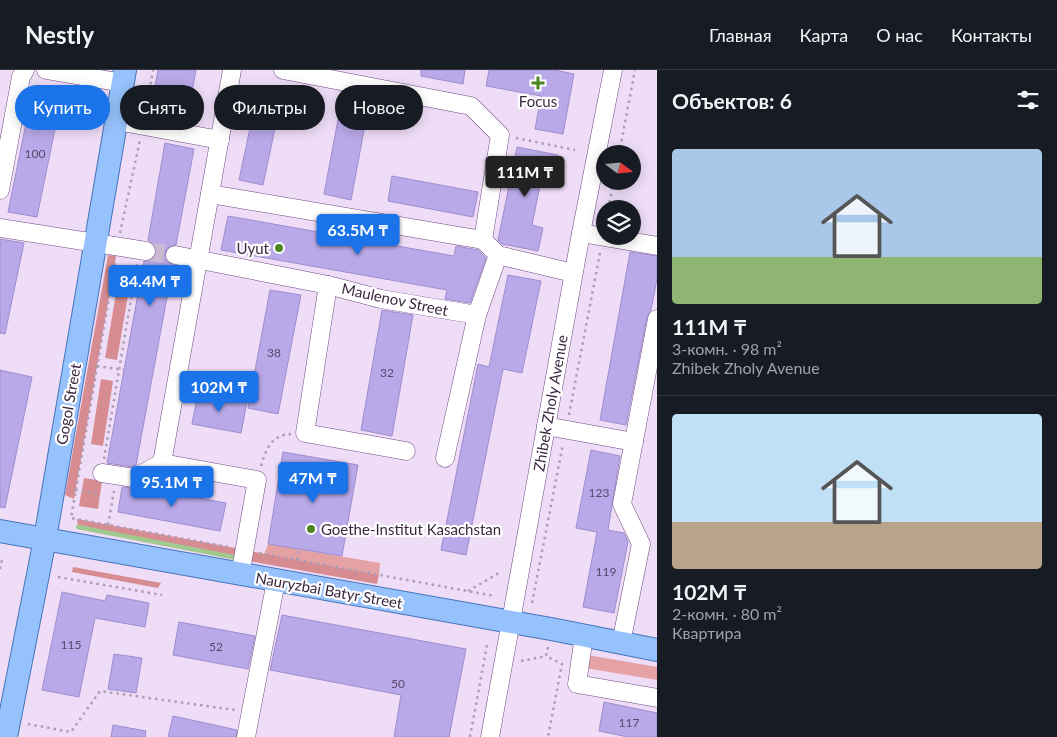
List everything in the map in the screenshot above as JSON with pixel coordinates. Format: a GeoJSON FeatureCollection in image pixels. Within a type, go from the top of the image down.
{"type":"FeatureCollection","features":[{"type":"Feature","properties":{"kind":"main road","name":"Gogol Street"},"geometry":{"type":"LineString","coordinates":[[6,737],[45,539],[124,76]]}},
{"type":"Feature","properties":{"kind":"main road","name":"Nauryzbai Batyr Street"},"geometry":{"type":"LineString","coordinates":[[0,531],[551,629],[657,650]]}},
{"type":"Feature","properties":{"kind":"street"},"geometry":{"type":"LineString","coordinates":[[0,190],[7,113],[25,70]]}},
{"type":"Feature","properties":{"kind":"street"},"geometry":{"type":"LineString","coordinates":[[46,70],[124,76]]}},
{"type":"Feature","properties":{"kind":"street"},"geometry":{"type":"LineString","coordinates":[[162,463],[232,70]]}},
{"type":"Feature","properties":{"kind":"street"},"geometry":{"type":"LineString","coordinates":[[283,70],[472,106],[500,135],[483,240]]}},
{"type":"Feature","properties":{"kind":"street","name":"Zhibek Zholy Avenue"},"geometry":{"type":"LineString","coordinates":[[490,737],[573,273],[613,70]]}},
{"type":"Feature","properties":{"kind":"street"},"geometry":{"type":"LineString","coordinates":[[116,121],[120,122]]}},
{"type":"Feature","properties":{"kind":"street"},"geometry":{"type":"LineString","coordinates":[[165,130],[220,140]]}},
{"type":"Feature","properties":{"kind":"street"},"geometry":{"type":"LineString","coordinates":[[210,194],[483,240],[498,255],[573,273]]}},
{"type":"Feature","properties":{"kind":"street"},"geometry":{"type":"LineString","coordinates":[[0,228],[118,245],[142,255]]}},
{"type":"Feature","properties":{"kind":"street"},"geometry":{"type":"LineString","coordinates":[[581,233],[657,246]]}},
{"type":"Feature","properties":{"kind":"street","name":"Maulenov Street"},"geometry":{"type":"LineString","coordinates":[[174,255],[328,284],[381,299],[477,316]]}},
{"type":"Feature","properties":{"kind":"street"},"geometry":{"type":"LineString","coordinates":[[445,458],[477,316],[498,255]]}},
{"type":"Feature","properties":{"kind":"street"},"geometry":{"type":"LineString","coordinates":[[328,284],[305,433],[406,451]]}},
{"type":"Feature","properties":{"kind":"street"},"geometry":{"type":"LineString","coordinates":[[621,643],[641,544],[622,504],[657,319]]}},
{"type":"Feature","properties":{"kind":"street"},"geometry":{"type":"LineString","coordinates":[[638,418],[657,393]]}},
{"type":"Feature","properties":{"kind":"street"},"geometry":{"type":"LineString","coordinates":[[546,426],[634,442]]}},
{"type":"Feature","properties":{"kind":"street"},"geometry":{"type":"LineString","coordinates":[[110,474],[134,478],[162,463],[257,480],[240,575]]}},
{"type":"Feature","properties":{"kind":"street"},"geometry":{"type":"LineString","coordinates":[[246,737],[276,581]]}},
{"type":"Feature","properties":{"kind":"street"},"geometry":{"type":"LineString","coordinates":[[584,636],[577,684],[657,698]]}},
{"type":"Feature","properties":{"kind":"path"},"geometry":{"type":"LineString","coordinates":[[150,85],[153,70]]}},
{"type":"Feature","properties":{"kind":"path"},"geometry":{"type":"LineString","coordinates":[[621,145],[635,70]]}},
{"type":"Feature","properties":{"kind":"path"},"geometry":{"type":"LineString","coordinates":[[142,130],[118,245],[71,518],[495,596]]}},
{"type":"Feature","properties":{"kind":"path"},"geometry":{"type":"LineString","coordinates":[[500,135],[576,150]]}},
{"type":"Feature","properties":{"kind":"path"},"geometry":{"type":"LineString","coordinates":[[108,525],[110,474],[119,369],[142,255]]}},
{"type":"Feature","properties":{"kind":"path"},"geometry":{"type":"LineString","coordinates":[[97,366],[124,370]]}},
{"type":"Feature","properties":{"kind":"path"},"geometry":{"type":"LineString","coordinates":[[257,480],[267,445],[282,434],[305,433]]}},
{"type":"Feature","properties":{"kind":"path"},"geometry":{"type":"LineString","coordinates":[[76,490],[100,494]]}},
{"type":"Feature","properties":{"kind":"path"},"geometry":{"type":"LineString","coordinates":[[297,560],[299,549]]}},
{"type":"Feature","properties":{"kind":"path"},"geometry":{"type":"LineString","coordinates":[[0,569],[2,560]]}},
{"type":"Feature","properties":{"kind":"path"},"geometry":{"type":"LineString","coordinates":[[467,591],[499,573]]}},
{"type":"Feature","properties":{"kind":"path"},"geometry":{"type":"LineString","coordinates":[[58,577],[162,595]]}},
{"type":"Feature","properties":{"kind":"path"},"geometry":{"type":"LineString","coordinates":[[546,656],[551,629]]}},
{"type":"Feature","properties":{"kind":"path"},"geometry":{"type":"LineString","coordinates":[[470,737],[487,645]]}},
{"type":"Feature","properties":{"kind":"path"},"geometry":{"type":"LineString","coordinates":[[520,670],[522,660],[546,656],[562,664],[548,737]]}},
{"type":"Feature","properties":{"kind":"path"},"geometry":{"type":"LineString","coordinates":[[28,724],[71,732],[100,691],[251,712]]}},
{"type":"Feature","properties":{"kind":"shaded area"},"geometry":{"type":"Polygon","coordinates":[[[108,255],[116,256],[74,499],[65,495],[108,255]]]}},
{"type":"Feature","properties":{"kind":"shaded area"},"geometry":{"type":"Polygon","coordinates":[[[120,270],[132,272],[117,360],[105,358],[120,270]]]}},
{"type":"Feature","properties":{"kind":"shaded area"},"geometry":{"type":"Polygon","coordinates":[[[101,379],[113,381],[103,446],[91,444],[101,379]]]}},
{"type":"Feature","properties":{"kind":"shaded area"},"geometry":{"type":"Polygon","coordinates":[[[84,478],[102,481],[98,509],[79,506],[84,478]]]}},
{"type":"Feature","properties":{"kind":"shaded area"},"geometry":{"type":"Polygon","coordinates":[[[77,519],[241,549],[238,558],[78,527],[77,519]]]}},
{"type":"Feature","properties":{"kind":"shaded area"},"geometry":{"type":"Polygon","coordinates":[[[268,544],[380,563],[379,575],[264,554],[268,544]]]}},
{"type":"Feature","properties":{"kind":"shaded area"},"geometry":{"type":"Polygon","coordinates":[[[250,551],[379,575],[377,584],[249,561],[250,551]]]}},
{"type":"Feature","properties":{"kind":"shaded area"},"geometry":{"type":"Polygon","coordinates":[[[73,567],[161,583],[158,588],[72,572],[73,567]]]}},
{"type":"Feature","properties":{"kind":"shaded area"},"geometry":{"type":"Polygon","coordinates":[[[582,654],[657,667],[657,680],[579,667],[582,654]]]}},
{"type":"Feature","properties":{"kind":"building"},"geometry":{"type":"Polygon","coordinates":[[[158,70],[196,70],[193,85],[155,85],[158,70]]]}},
{"type":"Feature","properties":{"kind":"building"},"geometry":{"type":"Polygon","coordinates":[[[421,70],[465,70],[463,84],[421,76],[421,70]]]}},
{"type":"Feature","properties":{"kind":"building"},"geometry":{"type":"Polygon","coordinates":[[[489,70],[554,70],[574,74],[563,134],[535,129],[541,96],[486,86],[489,70]]]}},
{"type":"Feature","properties":{"kind":"building"},"geometry":{"type":"Polygon","coordinates":[[[25,130],[55,130],[37,217],[8,212],[25,130]]]}},
{"type":"Feature","properties":{"kind":"building"},"geometry":{"type":"Polygon","coordinates":[[[250,130],[275,130],[263,185],[239,180],[250,130]]]}},
{"type":"Feature","properties":{"kind":"building"},"geometry":{"type":"Polygon","coordinates":[[[336,130],[364,130],[351,200],[324,194],[336,130]]]}},
{"type":"Feature","properties":{"kind":"building"},"geometry":{"type":"Polygon","coordinates":[[[165,143],[194,149],[176,245],[167,248],[165,252],[165,259],[173,265],[136,465],[132,467],[107,463],[144,261],[150,261],[156,253],[156,247],[148,240],[165,143]]]}},
{"type":"Feature","properties":{"kind":"building"},"geometry":{"type":"Polygon","coordinates":[[[517,147],[558,155],[553,178],[542,176],[532,225],[543,228],[538,251],[502,244],[498,240],[517,147]]]}},
{"type":"Feature","properties":{"kind":"building"},"geometry":{"type":"Polygon","coordinates":[[[392,176],[478,192],[473,217],[388,201],[392,176]]]}},
{"type":"Feature","properties":{"kind":"building"},"geometry":{"type":"Polygon","coordinates":[[[228,216],[454,256],[456,246],[478,250],[486,258],[470,303],[445,299],[447,290],[221,250],[228,216]]]}},
{"type":"Feature","properties":{"kind":"building"},"geometry":{"type":"Polygon","coordinates":[[[0,239],[24,243],[5,334],[0,333],[0,239]]]}},
{"type":"Feature","properties":{"kind":"building"},"geometry":{"type":"Polygon","coordinates":[[[630,252],[657,256],[657,279],[651,310],[647,317],[626,425],[600,420],[630,252]]]}},
{"type":"Feature","properties":{"kind":"building"},"geometry":{"type":"Polygon","coordinates":[[[508,275],[541,281],[522,373],[503,369],[466,555],[441,550],[478,364],[489,367],[508,275]]]}},
{"type":"Feature","properties":{"kind":"building"},"geometry":{"type":"Polygon","coordinates":[[[270,290],[301,295],[278,414],[248,408],[270,290]]]}},
{"type":"Feature","properties":{"kind":"building"},"geometry":{"type":"Polygon","coordinates":[[[382,310],[413,315],[392,436],[361,430],[382,310]]]}},
{"type":"Feature","properties":{"kind":"building"},"geometry":{"type":"Polygon","coordinates":[[[0,370],[32,377],[5,508],[0,507],[0,370]]]}},
{"type":"Feature","properties":{"kind":"building"},"geometry":{"type":"Polygon","coordinates":[[[198,392],[247,402],[241,433],[192,424],[198,392]]]}},
{"type":"Feature","properties":{"kind":"building"},"geometry":{"type":"Polygon","coordinates":[[[591,450],[620,456],[608,530],[624,533],[628,542],[614,613],[583,607],[597,532],[576,528],[591,450]]]}},
{"type":"Feature","properties":{"kind":"building"},"geometry":{"type":"Polygon","coordinates":[[[283,452],[358,465],[342,556],[268,544],[283,452]]]}},
{"type":"Feature","properties":{"kind":"building"},"geometry":{"type":"Polygon","coordinates":[[[122,487],[140,487],[226,503],[220,531],[118,512],[122,487]]]}},
{"type":"Feature","properties":{"kind":"building"},"geometry":{"type":"Polygon","coordinates":[[[62,592],[105,601],[107,595],[149,603],[145,627],[95,618],[79,697],[42,690],[62,592]]]}},
{"type":"Feature","properties":{"kind":"building"},"geometry":{"type":"Polygon","coordinates":[[[282,615],[466,649],[449,737],[394,737],[401,695],[270,670],[282,615]]]}},
{"type":"Feature","properties":{"kind":"building"},"geometry":{"type":"Polygon","coordinates":[[[179,622],[255,636],[248,669],[173,655],[179,622]]]}},
{"type":"Feature","properties":{"kind":"building"},"geometry":{"type":"Polygon","coordinates":[[[114,654],[142,658],[136,693],[108,689],[114,654]]]}},
{"type":"Feature","properties":{"kind":"building"},"geometry":{"type":"Polygon","coordinates":[[[604,702],[657,713],[657,737],[628,737],[599,731],[604,702]]]}},
{"type":"Feature","properties":{"kind":"building"},"geometry":{"type":"Polygon","coordinates":[[[173,716],[237,730],[236,737],[168,737],[173,716]]]}},
{"type":"Feature","properties":{"kind":"building"},"geometry":{"type":"Polygon","coordinates":[[[113,725],[146,731],[145,737],[111,737],[113,725]]]}},
{"type":"Feature","properties":{"kind":"waterway"},"geometry":{"type":"LineString","coordinates":[[78,527],[238,558]]}},
{"type":"Feature","properties":{"kind":"tunnel"},"geometry":{"type":"LineString","coordinates":[[146,251],[175,255]]}},
{"type":"Feature","properties":{"kind":"place","name":"Focus"},"geometry":{"type":"Point","coordinates":[538,83]}},
{"type":"Feature","properties":{"kind":"place","name":"Uyut"},"geometry":{"type":"Point","coordinates":[279,248]}},
{"type":"Feature","properties":{"kind":"place","name":"Goethe-Institut Kasachstan"},"geometry":{"type":"Point","coordinates":[311,529]}}]}
